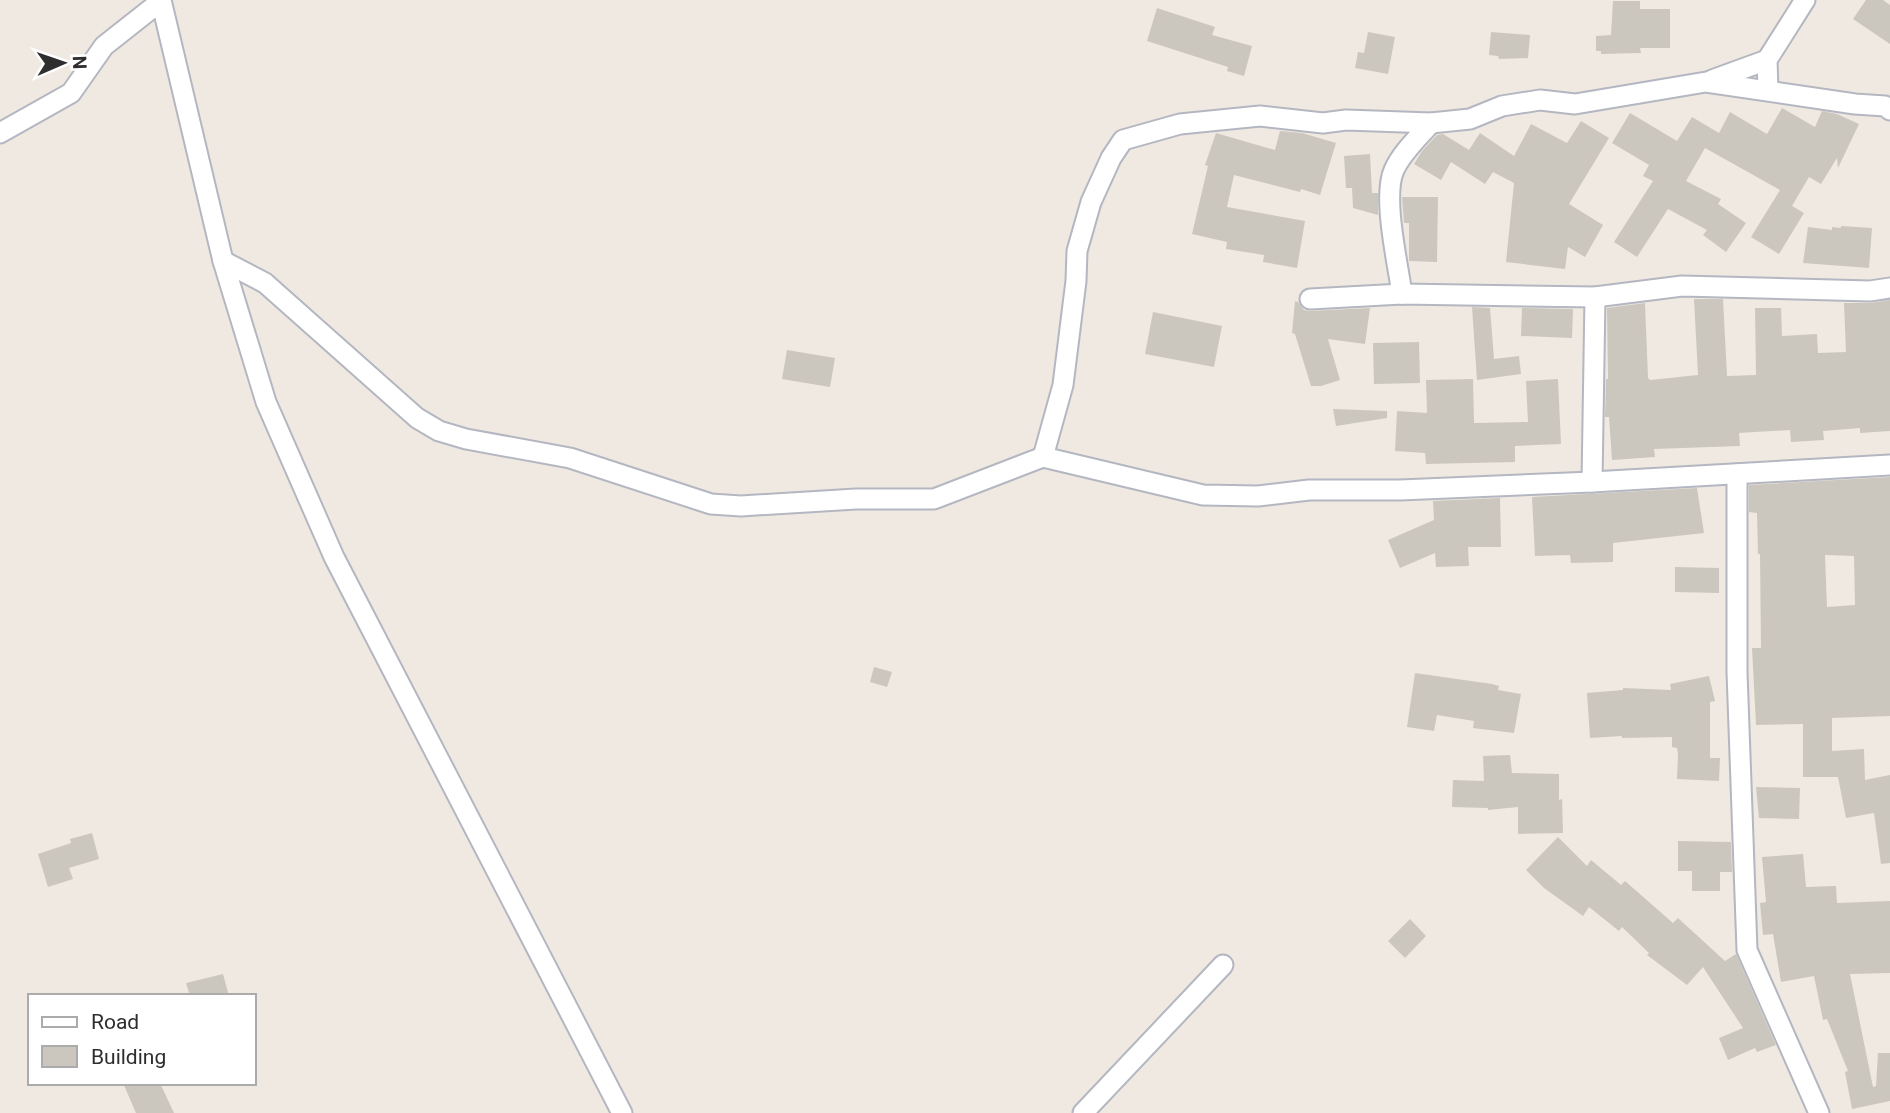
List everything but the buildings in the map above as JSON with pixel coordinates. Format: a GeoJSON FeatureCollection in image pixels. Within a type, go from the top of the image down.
{"type":"FeatureCollection","features":[{"type":"Feature","properties":{"kind":"street"},"geometry":{"type":"LineString","coordinates":[[1768,90],[1767,60],[1805,0]]}},
{"type":"Feature","properties":{"kind":"street"},"geometry":{"type":"LineString","coordinates":[[0,133],[71,93],[104,46],[161,1],[223,261],[266,402],[334,557],[622,1113]]}},
{"type":"Feature","properties":{"kind":"street"},"geometry":{"type":"LineString","coordinates":[[1043,457],[1063,385],[1076,281],[1077,251],[1091,202],[1111,158],[1123,140],[1180,124],[1260,116],[1323,123],[1346,120],[1432,123],[1470,119],[1502,106],[1540,100],[1575,104],[1706,82],[1767,60]]}},
{"type":"Feature","properties":{"kind":"street"},"geometry":{"type":"LineString","coordinates":[[1706,82],[1885,106],[1890,110]]}},
{"type":"Feature","properties":{"kind":"street"},"geometry":{"type":"LineString","coordinates":[[1402,294],[1389,191],[1394,170],[1405,153],[1432,123]]}},
{"type":"Feature","properties":{"kind":"street"},"geometry":{"type":"LineString","coordinates":[[223,261],[265,283],[417,418],[439,431],[466,439],[570,458],[711,504],[741,506],[856,499],[934,499],[1043,457],[1203,495],[1258,496],[1309,490],[1400,490],[1592,482],[1890,465]]}},
{"type":"Feature","properties":{"kind":"street"},"geometry":{"type":"LineString","coordinates":[[1310,299],[1402,294],[1595,297],[1682,286],[1870,291],[1890,288]]}},
{"type":"Feature","properties":{"kind":"street"},"geometry":{"type":"LineString","coordinates":[[1592,482],[1595,297]]}},
{"type":"Feature","properties":{"kind":"street"},"geometry":{"type":"LineString","coordinates":[[1737,474],[1737,672],[1747,950],[1819,1113]]}},
{"type":"Feature","properties":{"kind":"street"},"geometry":{"type":"LineString","coordinates":[[1083,1113],[1223,965]]}}]}
